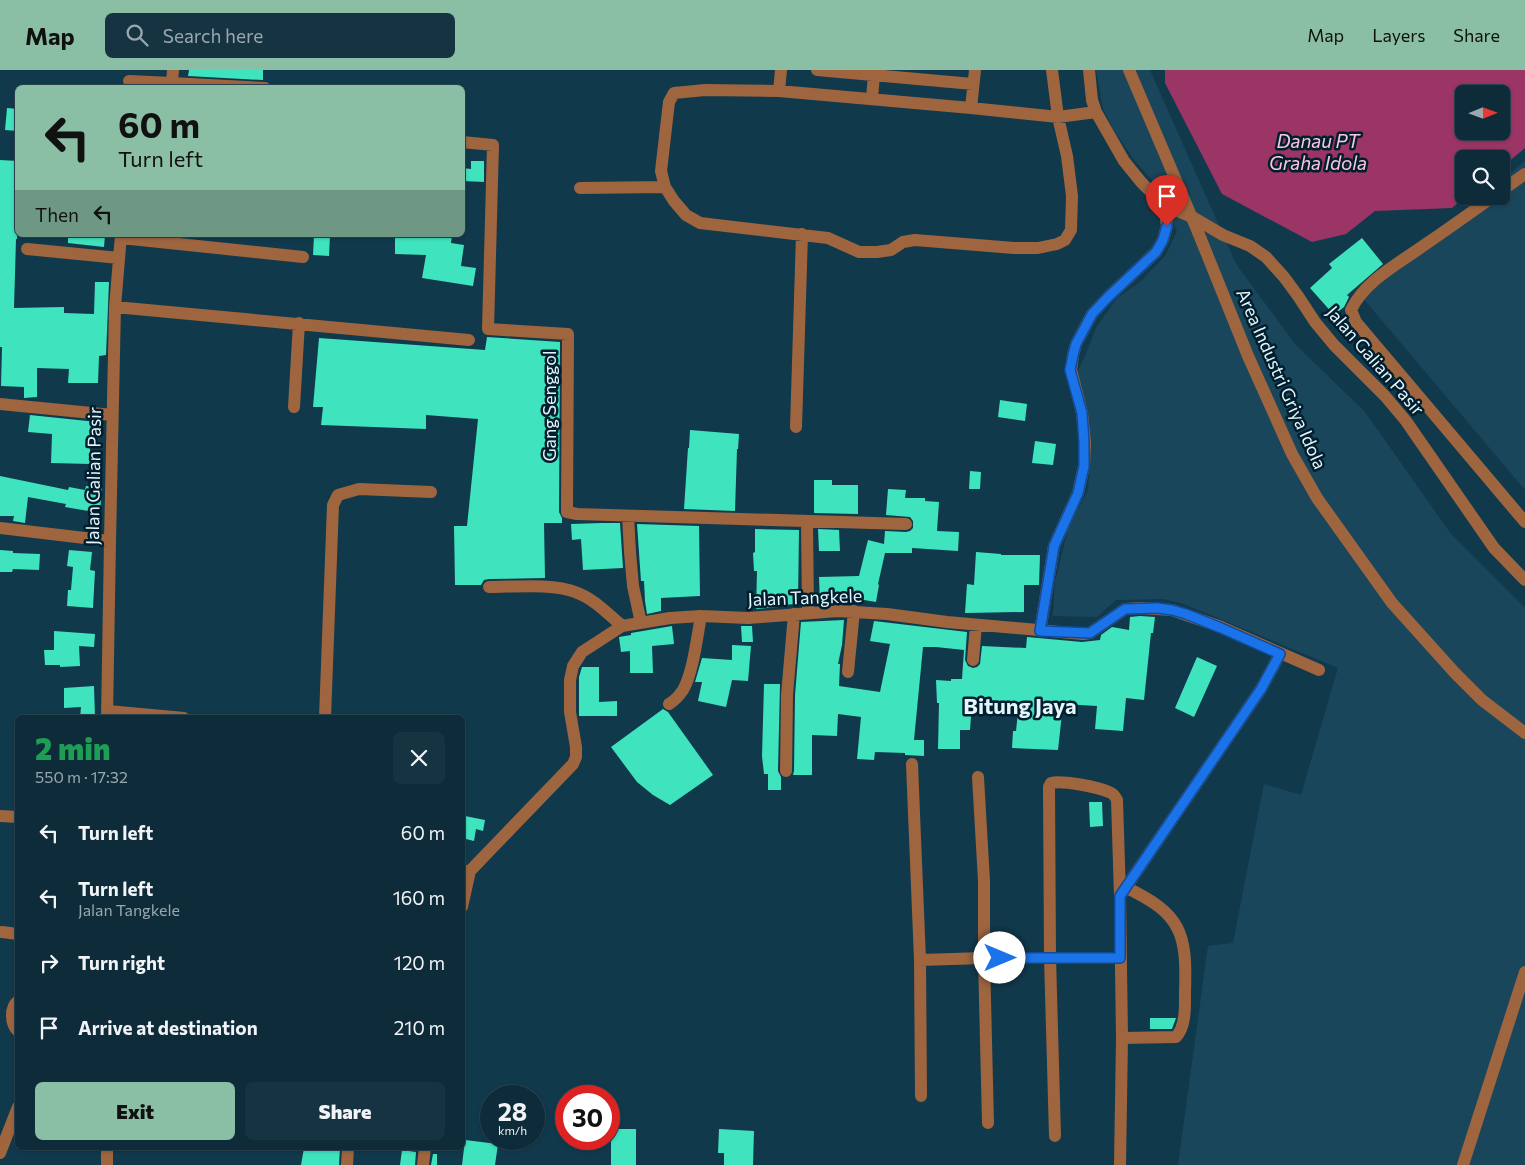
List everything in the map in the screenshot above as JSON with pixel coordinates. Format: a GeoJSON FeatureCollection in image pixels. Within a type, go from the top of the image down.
{"type":"FeatureCollection","features":[{"type":"Feature","properties":{"kind":"street"},"geometry":{"type":"LineString","coordinates":[[780,91],[781,70]]}},
{"type":"Feature","properties":{"kind":"street"},"geometry":{"type":"LineString","coordinates":[[817,70],[973,84]]}},
{"type":"Feature","properties":{"kind":"street"},"geometry":{"type":"LineString","coordinates":[[971,108],[975,70]]}},
{"type":"Feature","properties":{"kind":"street"},"geometry":{"type":"LineString","coordinates":[[1052,70],[1058,117],[1072,196],[1071,230],[1065,240],[1057,244],[1038,248],[1014,248],[915,240],[903,242],[890,250],[859,252],[828,238],[700,223],[686,215],[665,187],[661,171],[669,102],[674,93],[705,90],[780,91],[1058,117],[1096,112]]}},
{"type":"Feature","properties":{"kind":"street"},"geometry":{"type":"LineString","coordinates":[[1040,631],[1054,546],[1078,493],[1084,466],[1082,413],[1070,370],[1076,344],[1092,314],[1156,252],[1163,240],[1167,226],[1164,205],[1141,182],[1124,161],[1096,112],[1089,84],[1089,70]]}},
{"type":"Feature","properties":{"kind":"street","name":"Area Industri Griya Idola"},"geometry":{"type":"LineString","coordinates":[[1129,70],[1248,356],[1292,454],[1317,498],[1392,603],[1482,700],[1525,733]]}},
{"type":"Feature","properties":{"kind":"street"},"geometry":{"type":"LineString","coordinates":[[872,99],[874,74]]}},
{"type":"Feature","properties":{"kind":"street"},"geometry":{"type":"LineString","coordinates":[[130,80],[173,76],[242,85]]}},
{"type":"Feature","properties":{"kind":"street","name":"Gang Senggol"},"geometry":{"type":"LineString","coordinates":[[465,142],[493,145],[488,329],[568,334],[567,512],[628,516],[906,524]]}},
{"type":"Feature","properties":{"kind":"street"},"geometry":{"type":"LineString","coordinates":[[1510,185],[1525,174]]}},
{"type":"Feature","properties":{"kind":"street"},"geometry":{"type":"LineString","coordinates":[[580,188],[665,187]]}},
{"type":"Feature","properties":{"kind":"street","name":"Jalan Galian Pasir"},"geometry":{"type":"LineString","coordinates":[[1164,205],[1194,218],[1223,235],[1250,246],[1266,257],[1294,290],[1320,328],[1352,364],[1385,396],[1406,421],[1489,542],[1525,580]]}},
{"type":"Feature","properties":{"kind":"street"},"geometry":{"type":"LineString","coordinates":[[1481,205],[1366,289],[1356,299],[1351,310],[1356,322],[1525,522]]}},
{"type":"Feature","properties":{"kind":"street"},"geometry":{"type":"LineString","coordinates":[[796,427],[802,234]]}},
{"type":"Feature","properties":{"kind":"street","name":"Jalan Galian Pasir"},"geometry":{"type":"LineString","coordinates":[[108,714],[112,415],[115,307],[121,237]]}},
{"type":"Feature","properties":{"kind":"street"},"geometry":{"type":"LineString","coordinates":[[130,237],[303,257]]}},
{"type":"Feature","properties":{"kind":"street"},"geometry":{"type":"LineString","coordinates":[[27,249],[119,258]]}},
{"type":"Feature","properties":{"kind":"street"},"geometry":{"type":"LineString","coordinates":[[115,307],[469,340]]}},
{"type":"Feature","properties":{"kind":"street"},"geometry":{"type":"LineString","coordinates":[[294,407],[299,323]]}},
{"type":"Feature","properties":{"kind":"street"},"geometry":{"type":"LineString","coordinates":[[0,404],[112,415]]}},
{"type":"Feature","properties":{"kind":"street"},"geometry":{"type":"LineString","coordinates":[[324,715],[333,505],[338,495],[359,488],[431,492]]}},
{"type":"Feature","properties":{"kind":"street"},"geometry":{"type":"LineString","coordinates":[[628,516],[633,586],[641,623]]}},
{"type":"Feature","properties":{"kind":"street"},"geometry":{"type":"LineString","coordinates":[[807,522],[808,613]]}},
{"type":"Feature","properties":{"kind":"street"},"geometry":{"type":"LineString","coordinates":[[0,528],[110,541]]}},
{"type":"Feature","properties":{"kind":"street"},"geometry":{"type":"LineString","coordinates":[[490,587],[552,587],[575,592],[602,609],[622,626]]}},
{"type":"Feature","properties":{"kind":"street","name":"Jalan Tangkele"},"geometry":{"type":"LineString","coordinates":[[466,871],[573,764],[576,757],[570,712],[570,680],[573,666],[582,652],[622,626],[670,618],[701,616],[748,618],[828,611],[854,611],[1040,631],[1090,633],[1125,609],[1157,608],[1186,614],[1319,670]]}},
{"type":"Feature","properties":{"kind":"street"},"geometry":{"type":"LineString","coordinates":[[848,672],[854,611]]}},
{"type":"Feature","properties":{"kind":"street"},"geometry":{"type":"LineString","coordinates":[[786,771],[787,695],[794,614]]}},
{"type":"Feature","properties":{"kind":"street"},"geometry":{"type":"LineString","coordinates":[[669,704],[683,690],[690,670],[701,616]]}},
{"type":"Feature","properties":{"kind":"street"},"geometry":{"type":"LineString","coordinates":[[973,660],[976,624]]}},
{"type":"Feature","properties":{"kind":"street"},"geometry":{"type":"LineString","coordinates":[[1123,892],[1261,689],[1280,654]]}},
{"type":"Feature","properties":{"kind":"street"},"geometry":{"type":"LineString","coordinates":[[108,714],[127,715]]}},
{"type":"Feature","properties":{"kind":"street"},"geometry":{"type":"LineString","coordinates":[[912,764],[920,960],[921,1096]]}},
{"type":"Feature","properties":{"kind":"street"},"geometry":{"type":"LineString","coordinates":[[978,777],[984,881],[988,1123]]}},
{"type":"Feature","properties":{"kind":"street"},"geometry":{"type":"LineString","coordinates":[[1055,1136],[1050,957],[1049,787],[1051,782],[1058,781],[1110,792],[1117,800],[1123,892],[1120,958],[1122,1038],[1120,1165]]}},
{"type":"Feature","properties":{"kind":"street"},"geometry":{"type":"LineString","coordinates":[[0,816],[15,817]]}},
{"type":"Feature","properties":{"kind":"street"},"geometry":{"type":"LineString","coordinates":[[1122,1038],[1176,1037],[1181,1031],[1184,1010],[1186,964],[1183,941],[1177,926],[1168,913],[1141,895],[1123,892]]}},
{"type":"Feature","properties":{"kind":"street"},"geometry":{"type":"LineString","coordinates":[[2,932],[15,934]]}},
{"type":"Feature","properties":{"kind":"street"},"geometry":{"type":"LineString","coordinates":[[920,960],[1050,957],[1120,958]]}},
{"type":"Feature","properties":{"kind":"street"},"geometry":{"type":"LineString","coordinates":[[1463,1165],[1525,972]]}},
{"type":"Feature","properties":{"kind":"street"},"geometry":{"type":"LineString","coordinates":[[15,1002],[12,1020],[15,1029]]}},
{"type":"Feature","properties":{"kind":"street"},"geometry":{"type":"LineString","coordinates":[[0,1153],[15,1115]]}},
{"type":"Feature","properties":{"kind":"street"},"geometry":{"type":"LineString","coordinates":[[107,1150],[108,1165]]}},
{"type":"Feature","properties":{"kind":"street"},"geometry":{"type":"LineString","coordinates":[[347,1165],[348,1150]]}},
{"type":"Feature","properties":{"kind":"street"},"geometry":{"type":"LineString","coordinates":[[422,1165],[424,1150]]}},
{"type":"Feature","properties":{"kind":"shaded area"},"geometry":{"type":"Polygon","coordinates":[[[1096,70],[1150,70],[1236,264],[1295,344],[1365,412],[1451,534],[1525,608],[1525,1165],[1178,1165],[1208,946],[1233,943],[1264,784],[1301,795],[1338,668],[1184,604],[1163,599],[1116,600],[1097,617],[1053,616],[1055,582],[1068,529],[1088,490],[1091,447],[1076,374],[1097,326],[1117,298],[1140,282],[1165,256],[1177,232],[1160,189],[1135,161],[1115,132],[1103,109],[1096,70]]]}},
{"type":"Feature","properties":{"kind":"shaded area"},"geometry":{"type":"Polygon","coordinates":[[[1525,161],[1525,490],[1362,297],[1472,205],[1510,205],[1510,174],[1525,161]]]}},
{"type":"Feature","properties":{"kind":"water","name":"Danau PT Graha Idola"},"geometry":{"type":"Polygon","coordinates":[[[1165,70],[1525,70],[1525,148],[1510,160],[1510,150],[1455,150],[1456,205],[1452,208],[1375,211],[1346,234],[1312,242],[1222,194],[1165,83],[1165,70]]]}},
{"type":"Feature","properties":{"kind":"building"},"geometry":{"type":"Polygon","coordinates":[[[189,70],[263,70],[263,80],[188,76],[189,70]]]}},
{"type":"Feature","properties":{"kind":"building"},"geometry":{"type":"Polygon","coordinates":[[[7,108],[15,109],[15,131],[5,130],[7,108]]]}},
{"type":"Feature","properties":{"kind":"building"},"geometry":{"type":"Polygon","coordinates":[[[0,160],[15,161],[15,237],[17,237],[14,308],[64,307],[64,313],[94,314],[95,282],[109,282],[106,355],[99,356],[98,383],[68,383],[69,369],[37,368],[37,397],[24,398],[24,387],[1,386],[2,347],[0,347],[0,160]]]}},
{"type":"Feature","properties":{"kind":"building"},"geometry":{"type":"Polygon","coordinates":[[[471,161],[484,161],[484,182],[465,181],[465,168],[471,169],[471,161]]]}},
{"type":"Feature","properties":{"kind":"building"},"geometry":{"type":"Polygon","coordinates":[[[68,237],[105,237],[104,247],[68,243],[68,237]]]}},
{"type":"Feature","properties":{"kind":"building"},"geometry":{"type":"Polygon","coordinates":[[[314,237],[330,237],[329,256],[313,255],[314,237]]]}},
{"type":"Feature","properties":{"kind":"building"},"geometry":{"type":"Polygon","coordinates":[[[395,237],[452,237],[451,243],[464,245],[461,266],[476,268],[473,286],[422,278],[426,255],[395,254],[395,237]]]}},
{"type":"Feature","properties":{"kind":"building"},"geometry":{"type":"Polygon","coordinates":[[[1362,238],[1383,264],[1347,295],[1349,297],[1344,307],[1334,315],[1310,288],[1332,268],[1329,264],[1362,238]]]}},
{"type":"Feature","properties":{"kind":"building"},"geometry":{"type":"Polygon","coordinates":[[[487,337],[560,342],[559,512],[562,523],[544,523],[545,578],[489,579],[484,580],[481,585],[455,585],[454,526],[467,526],[478,419],[426,415],[426,429],[321,425],[323,407],[313,407],[319,338],[485,350],[487,337]]]}},
{"type":"Feature","properties":{"kind":"building"},"geometry":{"type":"Polygon","coordinates":[[[1000,400],[1027,404],[1025,421],[998,417],[1000,400]]]}},
{"type":"Feature","properties":{"kind":"building"},"geometry":{"type":"Polygon","coordinates":[[[30,415],[97,422],[96,440],[90,440],[90,464],[51,463],[52,434],[28,432],[30,415]]]}},
{"type":"Feature","properties":{"kind":"building"},"geometry":{"type":"Polygon","coordinates":[[[690,430],[739,434],[735,511],[684,509],[690,430]]]}},
{"type":"Feature","properties":{"kind":"building"},"geometry":{"type":"Polygon","coordinates":[[[1035,441],[1056,444],[1053,465],[1032,463],[1035,441]]]}},
{"type":"Feature","properties":{"kind":"building"},"geometry":{"type":"Polygon","coordinates":[[[970,471],[981,472],[980,489],[969,489],[970,471]]]}},
{"type":"Feature","properties":{"kind":"building"},"geometry":{"type":"Polygon","coordinates":[[[0,476],[68,490],[69,487],[85,490],[86,486],[102,487],[100,513],[65,507],[66,504],[28,497],[25,523],[13,521],[14,516],[0,516],[0,476]]]}},
{"type":"Feature","properties":{"kind":"building"},"geometry":{"type":"Polygon","coordinates":[[[814,480],[832,480],[832,485],[858,485],[858,514],[814,513],[814,480]]]}},
{"type":"Feature","properties":{"kind":"building"},"geometry":{"type":"Polygon","coordinates":[[[888,489],[906,490],[905,498],[925,498],[925,501],[939,502],[937,531],[959,532],[958,551],[912,548],[912,553],[885,553],[876,602],[846,597],[846,603],[820,604],[819,577],[859,576],[868,540],[884,544],[885,531],[906,532],[913,528],[913,521],[910,517],[886,515],[888,489]]]}},
{"type":"Feature","properties":{"kind":"building"},"geometry":{"type":"Polygon","coordinates":[[[620,523],[623,568],[583,570],[581,539],[572,540],[571,524],[620,523]]]}},
{"type":"Feature","properties":{"kind":"building"},"geometry":{"type":"Polygon","coordinates":[[[637,524],[699,526],[700,596],[661,598],[661,611],[647,614],[644,581],[641,581],[637,524]]]}},
{"type":"Feature","properties":{"kind":"building"},"geometry":{"type":"Polygon","coordinates":[[[755,529],[799,530],[798,604],[756,609],[757,571],[754,571],[753,553],[755,552],[755,529]]]}},
{"type":"Feature","properties":{"kind":"building"},"geometry":{"type":"Polygon","coordinates":[[[818,529],[839,530],[840,551],[819,551],[818,529]]]}},
{"type":"Feature","properties":{"kind":"building"},"geometry":{"type":"Polygon","coordinates":[[[0,550],[13,551],[13,553],[40,554],[39,570],[13,569],[12,572],[0,572],[0,550]]]}},
{"type":"Feature","properties":{"kind":"building"},"geometry":{"type":"Polygon","coordinates":[[[69,550],[92,552],[90,570],[95,571],[93,608],[67,606],[68,590],[71,590],[73,567],[67,566],[69,550]]]}},
{"type":"Feature","properties":{"kind":"building"},"geometry":{"type":"Polygon","coordinates":[[[976,552],[1001,555],[1040,555],[1039,585],[1024,585],[1024,612],[965,613],[967,584],[974,585],[976,552]]]}},
{"type":"Feature","properties":{"kind":"building"},"geometry":{"type":"Polygon","coordinates":[[[1130,617],[1155,617],[1153,633],[1151,633],[1144,700],[1126,698],[1123,731],[1095,729],[1097,706],[1063,704],[1058,750],[1012,748],[1013,731],[1016,731],[1019,702],[987,700],[987,704],[972,703],[970,730],[960,730],[960,749],[938,749],[939,703],[937,703],[936,680],[951,681],[951,679],[962,679],[964,650],[923,647],[914,740],[924,740],[924,756],[875,752],[874,760],[857,759],[861,717],[838,714],[837,736],[812,735],[812,775],[793,775],[795,695],[801,622],[844,620],[838,664],[840,664],[839,686],[880,692],[890,644],[870,641],[874,621],[967,632],[965,660],[968,666],[973,668],[980,664],[982,646],[1026,648],[1027,637],[1082,642],[1100,640],[1101,635],[1112,627],[1129,630],[1130,617]]]}},
{"type":"Feature","properties":{"kind":"building"},"geometry":{"type":"Polygon","coordinates":[[[672,626],[674,644],[652,646],[653,673],[630,673],[630,651],[621,652],[619,637],[672,626]]]}},
{"type":"Feature","properties":{"kind":"building"},"geometry":{"type":"Polygon","coordinates":[[[741,626],[752,626],[753,642],[742,642],[741,626]]]}},
{"type":"Feature","properties":{"kind":"building"},"geometry":{"type":"Polygon","coordinates":[[[54,631],[95,634],[94,647],[79,646],[80,666],[60,667],[60,665],[45,665],[44,650],[54,650],[54,631]]]}},
{"type":"Feature","properties":{"kind":"building"},"geometry":{"type":"Polygon","coordinates":[[[732,645],[751,646],[748,681],[732,680],[726,707],[698,701],[702,682],[695,682],[702,658],[732,660],[732,645]]]}},
{"type":"Feature","properties":{"kind":"building"},"geometry":{"type":"Polygon","coordinates":[[[1197,657],[1217,666],[1194,717],[1175,708],[1197,657]]]}},
{"type":"Feature","properties":{"kind":"building"},"geometry":{"type":"Polygon","coordinates":[[[582,667],[599,667],[599,702],[617,701],[617,716],[579,716],[579,677],[582,667]]]}},
{"type":"Feature","properties":{"kind":"building"},"geometry":{"type":"Polygon","coordinates":[[[764,684],[780,684],[778,771],[781,777],[781,790],[768,790],[768,774],[764,774],[762,756],[764,684]]]}},
{"type":"Feature","properties":{"kind":"building"},"geometry":{"type":"Polygon","coordinates":[[[94,686],[95,715],[80,715],[81,707],[64,708],[64,688],[94,686]]]}},
{"type":"Feature","properties":{"kind":"building"},"geometry":{"type":"Polygon","coordinates":[[[663,709],[668,712],[713,775],[670,805],[653,795],[637,782],[611,747],[663,709]]]}},
{"type":"Feature","properties":{"kind":"building"},"geometry":{"type":"Polygon","coordinates":[[[1089,802],[1102,802],[1103,826],[1090,827],[1089,802]]]}},
{"type":"Feature","properties":{"kind":"building"},"geometry":{"type":"Polygon","coordinates":[[[465,816],[485,820],[483,831],[476,829],[474,841],[465,839],[465,816]]]}},
{"type":"Feature","properties":{"kind":"building"},"geometry":{"type":"Polygon","coordinates":[[[1150,1018],[1176,1018],[1172,1029],[1150,1029],[1150,1018]]]}},
{"type":"Feature","properties":{"kind":"building"},"geometry":{"type":"Polygon","coordinates":[[[620,1129],[636,1129],[636,1165],[611,1165],[611,1150],[620,1150],[620,1129]]]}},
{"type":"Feature","properties":{"kind":"building"},"geometry":{"type":"Polygon","coordinates":[[[719,1129],[754,1131],[753,1165],[724,1165],[724,1153],[718,1153],[719,1129]]]}},
{"type":"Feature","properties":{"kind":"building"},"geometry":{"type":"Polygon","coordinates":[[[465,1140],[480,1142],[480,1150],[497,1150],[495,1165],[462,1165],[465,1140]]]}},
{"type":"Feature","properties":{"kind":"building"},"geometry":{"type":"Polygon","coordinates":[[[304,1150],[340,1150],[339,1165],[301,1165],[304,1150]]]}},
{"type":"Feature","properties":{"kind":"building"},"geometry":{"type":"Polygon","coordinates":[[[402,1150],[416,1152],[415,1165],[400,1165],[402,1150]]]}},
{"type":"Feature","properties":{"kind":"building"},"geometry":{"type":"Polygon","coordinates":[[[433,1154],[437,1154],[437,1165],[431,1165],[433,1154]]]}},
{"type":"Feature","properties":{"kind":"district","name":"Bitung Jaya"},"geometry":{"type":"Point","coordinates":[1020,706]}},
{"type":"Feature","properties":{"kind":"route"},"geometry":{"type":"LineString","coordinates":[[1000,958],[1120,958],[1120,896],[1261,689],[1280,654],[1186,614],[1157,608],[1125,609],[1090,633],[1040,631],[1054,546],[1078,493],[1084,466],[1082,413],[1070,370],[1076,344],[1092,314],[1156,252],[1163,240],[1167,226]]}}]}
